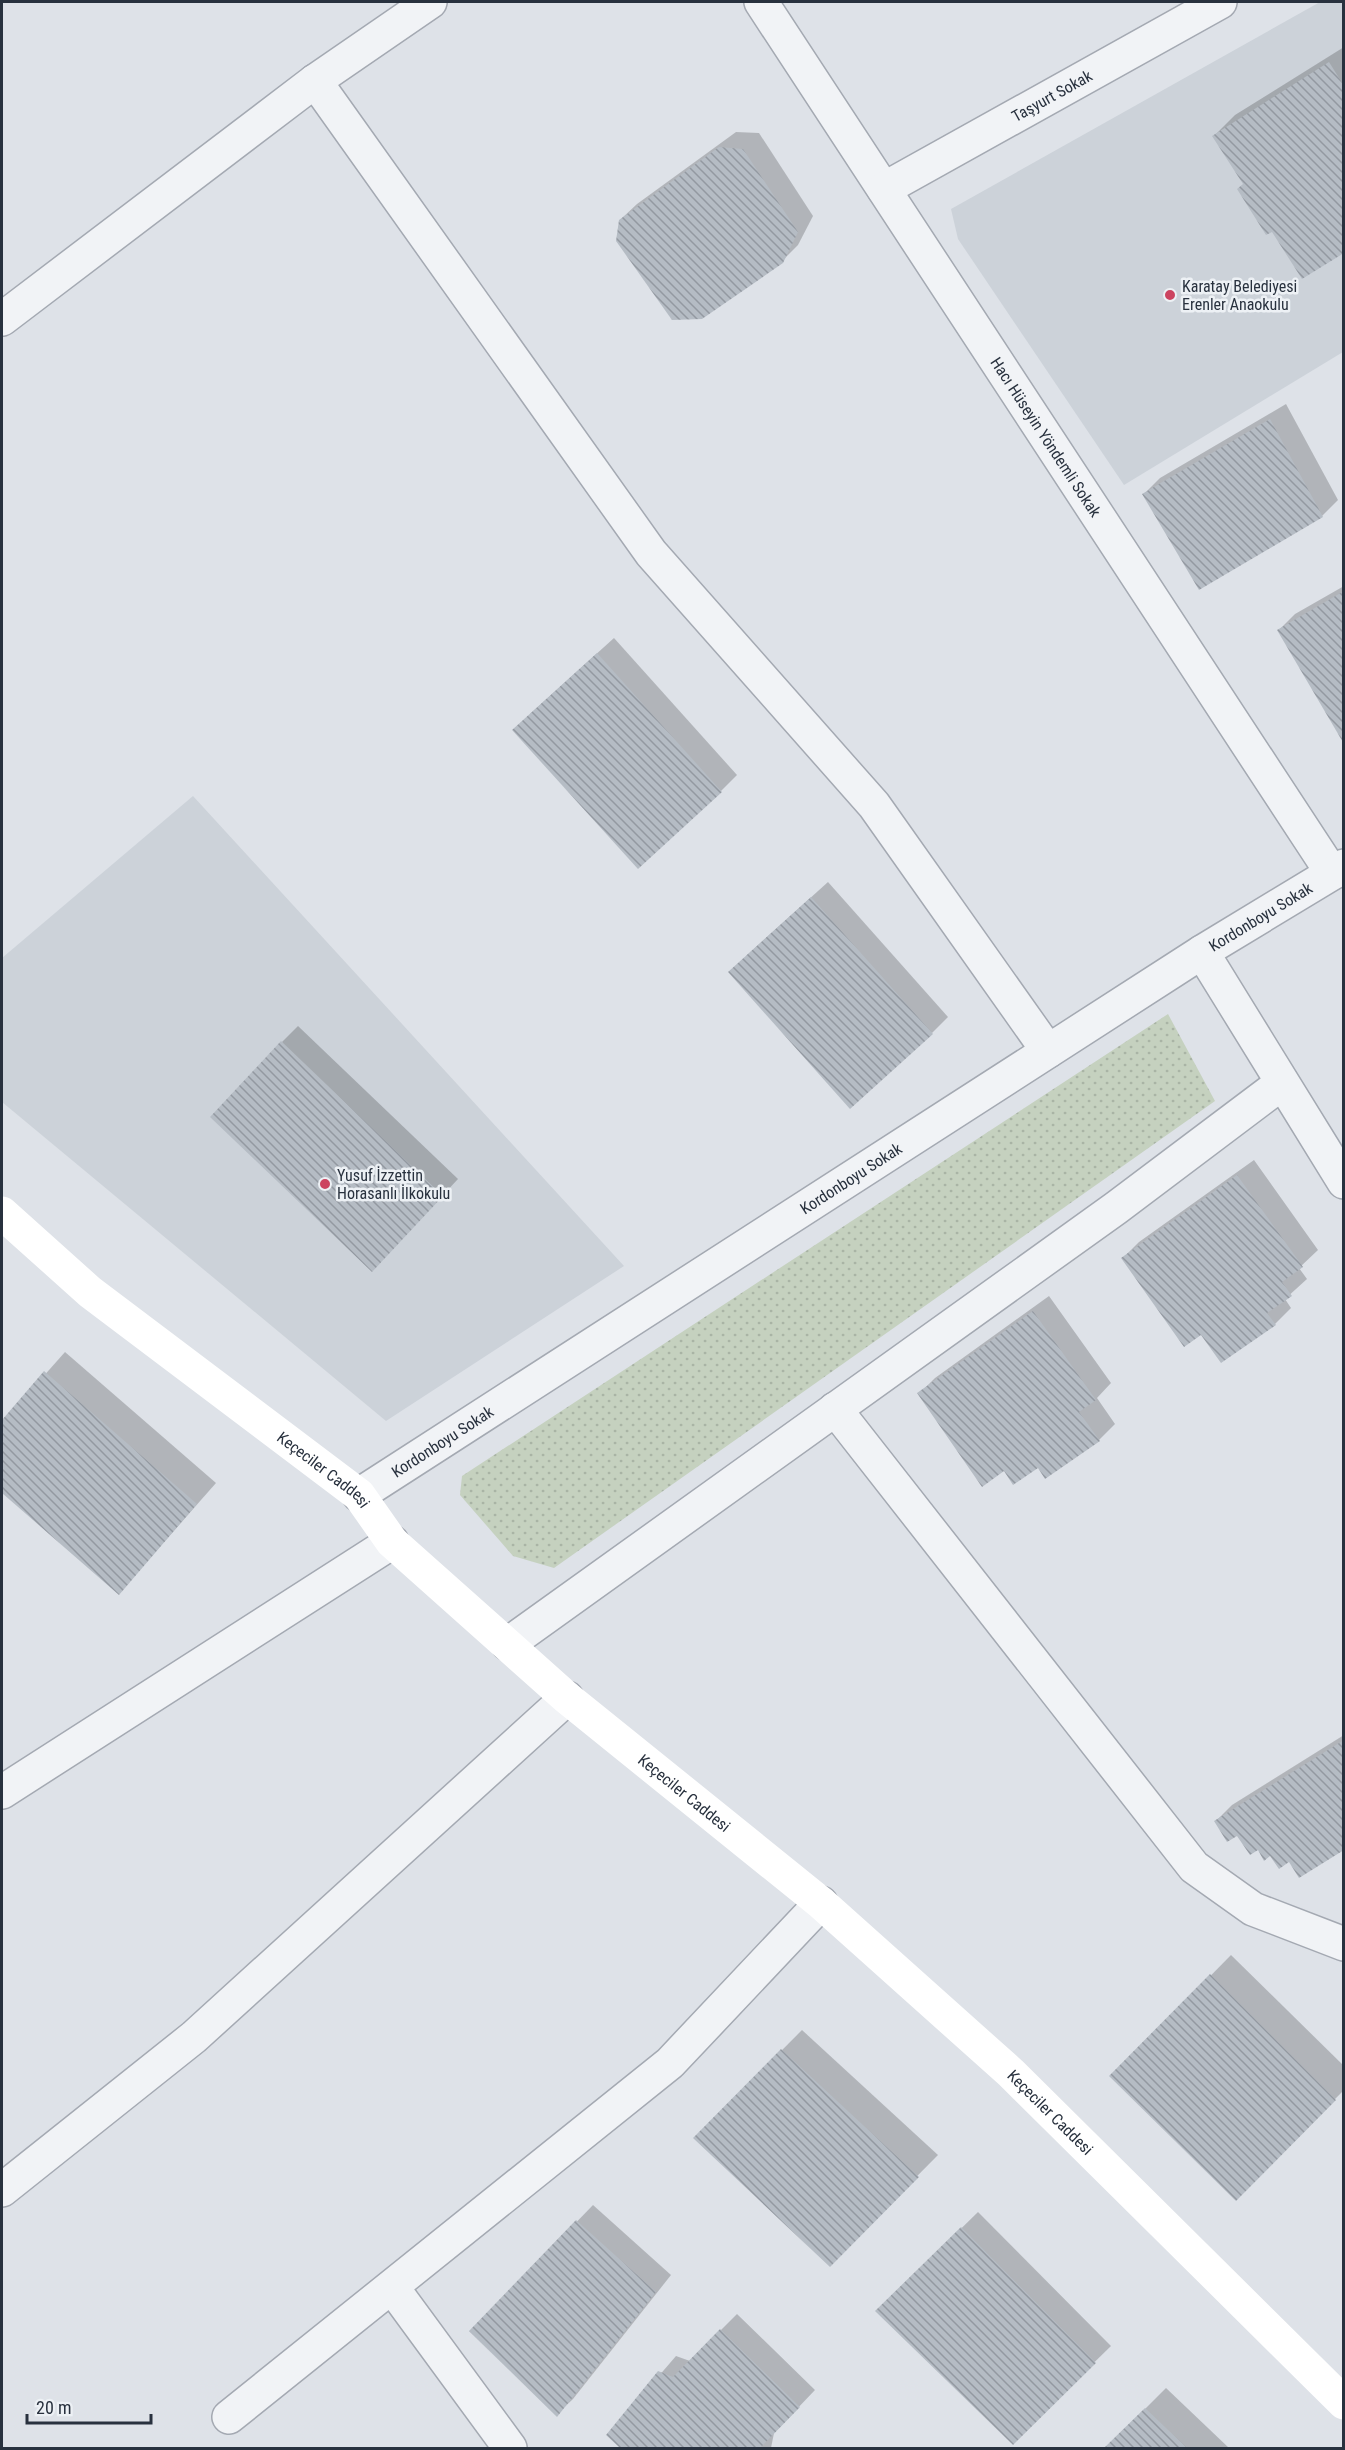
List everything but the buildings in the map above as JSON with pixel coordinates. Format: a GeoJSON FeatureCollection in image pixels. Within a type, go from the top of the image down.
{"type":"FeatureCollection","features":[{"type":"Feature","properties":{"kind":"street","name":"Hacı Hüseyin Yöndemli Sokak"},"geometry":{"type":"LineString","coordinates":[[761,2],[1338,870]]}},
{"type":"Feature","properties":{"kind":"street","name":"Taşyurt Sokak"},"geometry":{"type":"LineString","coordinates":[[884,189],[1220,2]]}},
{"type":"Feature","properties":{"kind":"street"},"geometry":{"type":"LineString","coordinates":[[2,319],[315,81],[424,3]]}},
{"type":"Feature","properties":{"kind":"street"},"geometry":{"type":"LineString","coordinates":[[315,81],[651,553],[873,806],[1048,1051]]}},
{"type":"Feature","properties":{"kind":"street","name":"Kordonboyu Sokak"},"geometry":{"type":"LineString","coordinates":[[359,1495],[1202,952],[1338,870]]}},
{"type":"Feature","properties":{"kind":"street"},"geometry":{"type":"LineString","coordinates":[[1202,952],[1344,1182]]}},
{"type":"Feature","properties":{"kind":"street"},"geometry":{"type":"LineString","coordinates":[[508,1644],[1116,1208],[1282,1083]]}},
{"type":"Feature","properties":{"kind":"street","name":"Keçeciler Caddesi"},"geometry":{"type":"LineString","coordinates":[[2,1213],[90,1292],[359,1495],[392,1542],[567,1698],[821,1903],[1011,2073],[1344,2403]]}},
{"type":"Feature","properties":{"kind":"street"},"geometry":{"type":"LineString","coordinates":[[835,1409],[1194,1867],[1253,1909],[1344,1944]]}},
{"type":"Feature","properties":{"kind":"street"},"geometry":{"type":"LineString","coordinates":[[2,1792],[392,1542]]}},
{"type":"Feature","properties":{"kind":"street"},"geometry":{"type":"LineString","coordinates":[[2,2190],[194,2037],[567,1698]]}},
{"type":"Feature","properties":{"kind":"street"},"geometry":{"type":"LineString","coordinates":[[229,2417],[670,2063],[821,1903]]}},
{"type":"Feature","properties":{"kind":"street"},"geometry":{"type":"LineString","coordinates":[[392,2287],[510,2448]]}},
{"type":"Feature","properties":{"kind":"shaded area","name":"Karatay Belediyesi Erenler Anaokulu"},"geometry":{"type":"Polygon","coordinates":[[[1320,2],[1343,2],[1343,352],[1124,485],[958,239],[951,209],[1320,2]]]}},
{"type":"Feature","properties":{"kind":"shaded area","name":"Yusuf İzzettin Horasanlı İlkokulu"},"geometry":{"type":"Polygon","coordinates":[[[193,796],[624,1266],[386,1421],[2,1102],[2,958],[193,796]]]}},
{"type":"Feature","properties":{"kind":"green space"},"geometry":{"type":"Polygon","coordinates":[[[1168,1014],[1215,1101],[554,1568],[513,1556],[460,1495],[462,1476],[1168,1014]]]}},
{"type":"Feature","properties":{"kind":"place","name":"Karatay Belediyesi Erenler Anaokulu"},"geometry":{"type":"Point","coordinates":[1170,295]}},
{"type":"Feature","properties":{"kind":"place","name":"Yusuf İzzettin Horasanlı İlkokulu"},"geometry":{"type":"Point","coordinates":[325,1184]}}]}
